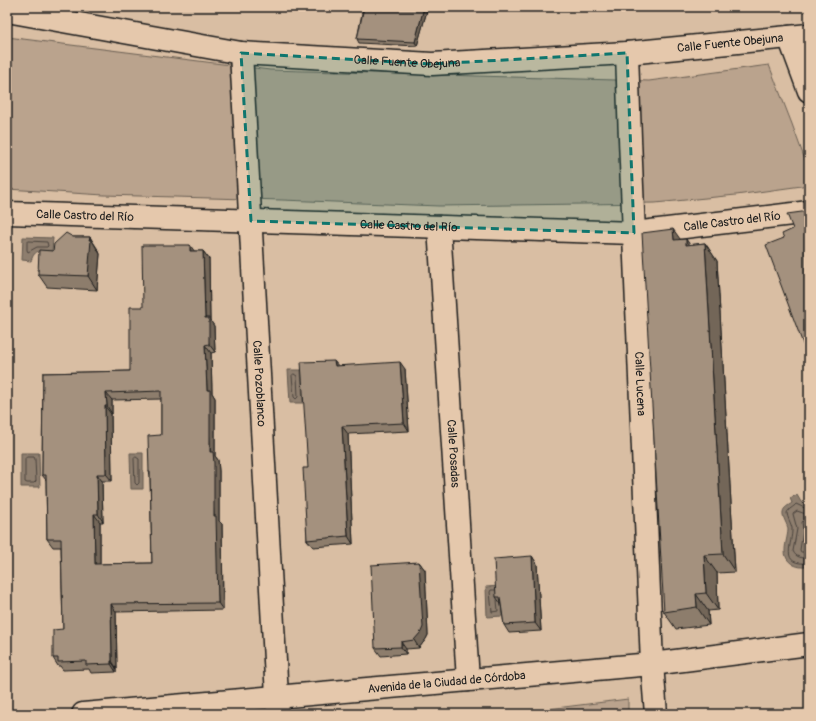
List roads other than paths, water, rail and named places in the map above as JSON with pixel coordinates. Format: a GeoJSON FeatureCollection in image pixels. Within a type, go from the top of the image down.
{"type":"FeatureCollection","features":[{"type":"Feature","properties":{"kind":"street","name":"Calle Fuente Obejuna"},"geometry":{"type":"LineString","coordinates":[[7,12],[241,53],[432,64],[627,53],[799,36]]}},
{"type":"Feature","properties":{"kind":"street"},"geometry":{"type":"LineString","coordinates":[[799,36],[809,91]]}},
{"type":"Feature","properties":{"kind":"street","name":"Calle Pozoblanco"},"geometry":{"type":"LineString","coordinates":[[241,53],[277,706]]}},
{"type":"Feature","properties":{"kind":"street","name":"Calle Lucena"},"geometry":{"type":"LineString","coordinates":[[627,53],[652,664],[656,714]]}},
{"type":"Feature","properties":{"kind":"street","name":"Calle Castro del Río"},"geometry":{"type":"LineString","coordinates":[[7,213],[634,233],[809,212]]}},
{"type":"Feature","properties":{"kind":"street","name":"Calle Posadas"},"geometry":{"type":"LineString","coordinates":[[439,227],[468,680]]}},
{"type":"Feature","properties":{"kind":"street","name":"Avenida de la Ciudad de Córdoba"},"geometry":{"type":"LineString","coordinates":[[83,714],[277,706],[468,680],[652,664],[809,644]]}},
{"type":"Feature","properties":{"kind":"water"},"geometry":{"type":"Polygon","coordinates":[[[23,237],[53,238],[52,251],[39,251],[34,254],[31,261],[22,260],[23,237]]]}},
{"type":"Feature","properties":{"kind":"water"},"geometry":{"type":"Polygon","coordinates":[[[288,370],[301,370],[303,403],[290,403],[288,370]]]}},
{"type":"Feature","properties":{"kind":"water"},"geometry":{"type":"Polygon","coordinates":[[[21,453],[39,453],[40,487],[21,487],[21,453]]]}},
{"type":"Feature","properties":{"kind":"water"},"geometry":{"type":"Polygon","coordinates":[[[130,453],[143,453],[143,489],[131,489],[130,453]]]}},
{"type":"Feature","properties":{"kind":"water"},"geometry":{"type":"Polygon","coordinates":[[[797,495],[801,502],[809,507],[809,566],[805,567],[799,567],[789,562],[785,554],[788,530],[783,512],[785,508],[792,503],[790,498],[797,495]]]}},
{"type":"Feature","properties":{"kind":"water"},"geometry":{"type":"Polygon","coordinates":[[[500,586],[502,616],[487,617],[486,587],[500,586]]]}}]}
